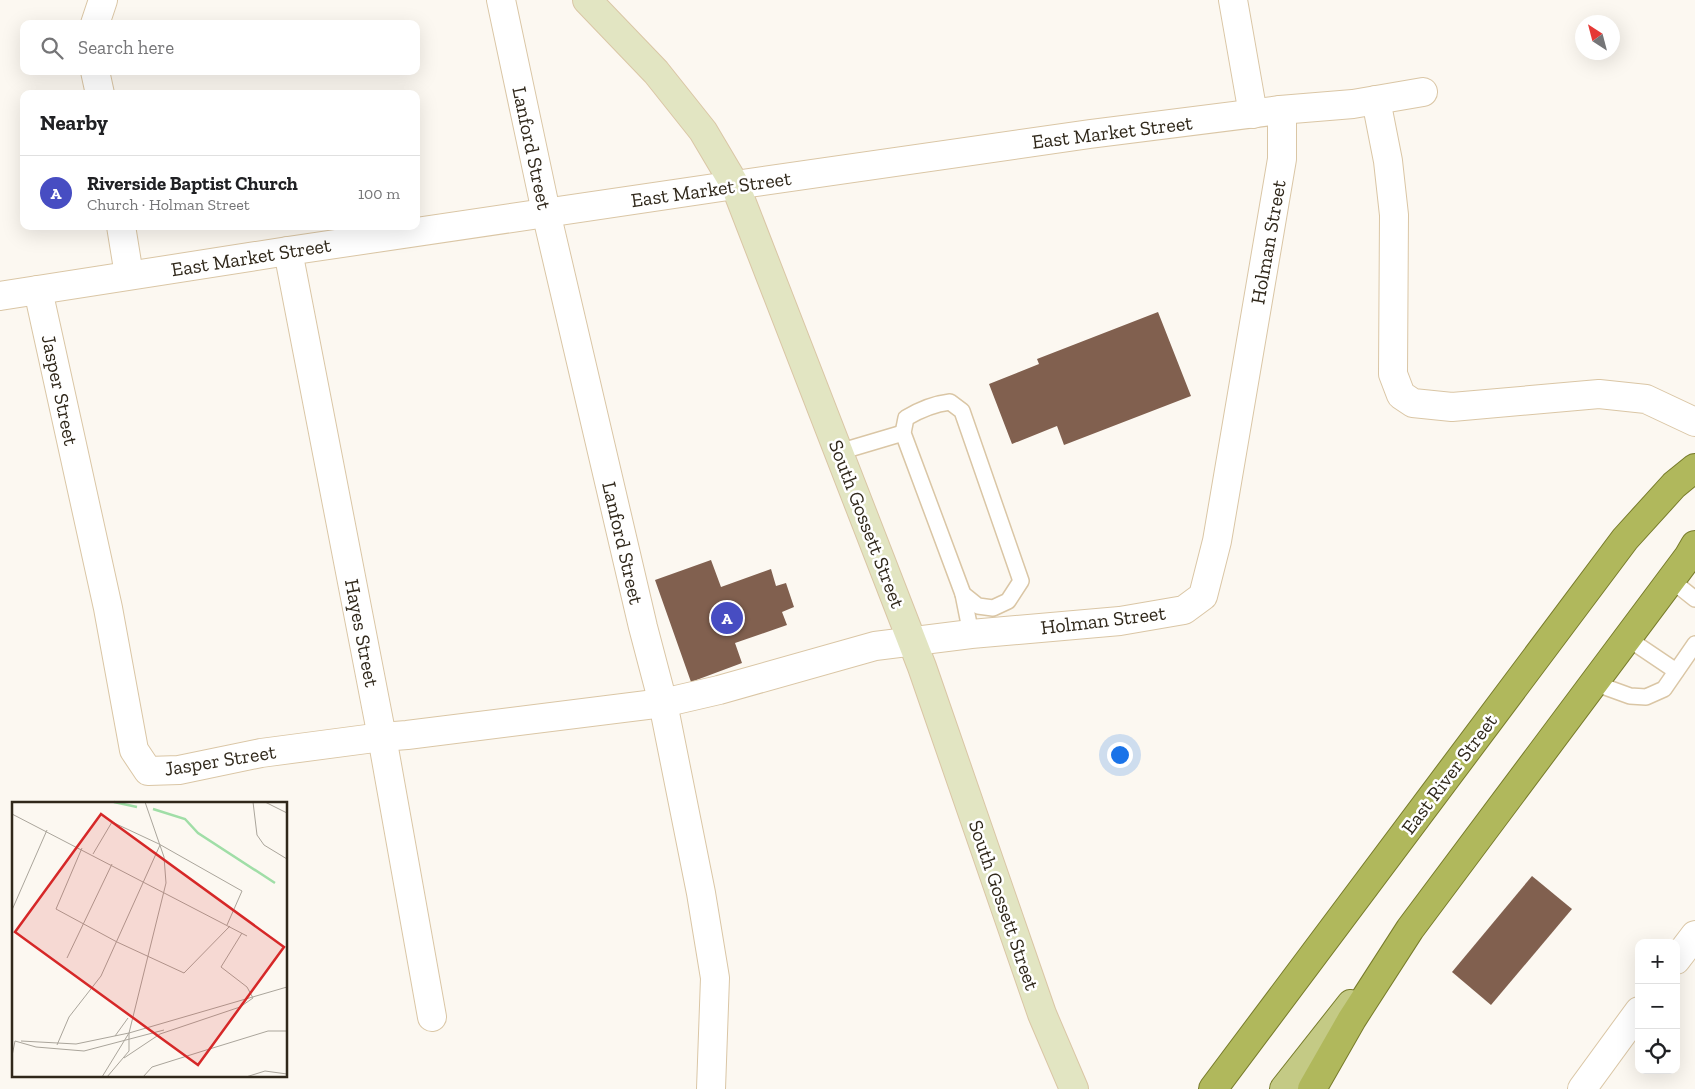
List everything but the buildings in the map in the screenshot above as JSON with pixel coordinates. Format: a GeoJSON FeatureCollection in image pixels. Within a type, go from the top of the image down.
{"type":"FeatureCollection","features":[{"type":"Feature","properties":{"kind":"highway","name":"East River Street"},"geometry":{"type":"LineString","coordinates":[[1214,1089],[1625,539],[1674,485],[1695,468]]}},
{"type":"Feature","properties":{"kind":"highway"},"geometry":{"type":"LineString","coordinates":[[1312,1089],[1352,1019],[1410,929],[1671,580],[1695,545]]}},
{"type":"Feature","properties":{"kind":"main road","name":"South Gossett Street"},"geometry":{"type":"LineString","coordinates":[[587,0],[662,79],[703,131],[735,186],[912,642],[1042,1014],[1074,1089]]}},
{"type":"Feature","properties":{"kind":"main road"},"geometry":{"type":"LineString","coordinates":[[1284,1089],[1410,929]]}},
{"type":"Feature","properties":{"kind":"main road"},"geometry":{"type":"LineString","coordinates":[[1042,1014],[1060,1089]]}},
{"type":"Feature","properties":{"kind":"street"},"geometry":{"type":"LineString","coordinates":[[96,20],[103,0]]}},
{"type":"Feature","properties":{"kind":"street","name":"Lanford Street"},"geometry":{"type":"LineString","coordinates":[[501,0],[546,212],[663,703],[701,893],[715,978],[711,1089]]}},
{"type":"Feature","properties":{"kind":"street"},"geometry":{"type":"LineString","coordinates":[[1233,0],[1252,114]]}},
{"type":"Feature","properties":{"kind":"street"},"geometry":{"type":"LineString","coordinates":[[97,75],[99,90]]}},
{"type":"Feature","properties":{"kind":"street","name":"East Market Street"},"geometry":{"type":"LineString","coordinates":[[0,296],[288,250],[1090,134],[1376,100],[1423,92]]}},
{"type":"Feature","properties":{"kind":"street"},"geometry":{"type":"LineString","coordinates":[[1376,100],[1388,161],[1394,214],[1393,374],[1401,395],[1413,403],[1452,407],[1599,394],[1646,399],[1695,422]]}},
{"type":"Feature","properties":{"kind":"street","name":"Holman Street"},"geometry":{"type":"LineString","coordinates":[[663,703],[738,685],[875,646],[971,634],[1120,621],[1184,610],[1203,596],[1217,541],[1282,159],[1282,121],[1280,110]]}},
{"type":"Feature","properties":{"kind":"street"},"geometry":{"type":"LineString","coordinates":[[122,230],[129,276]]}},
{"type":"Feature","properties":{"kind":"street","name":"Hayes Street"},"geometry":{"type":"LineString","coordinates":[[288,250],[382,737],[432,1017]]}},
{"type":"Feature","properties":{"kind":"street","name":"Jasper Street"},"geometry":{"type":"LineString","coordinates":[[38,290],[108,608],[134,750],[148,771],[179,770],[261,754],[382,737],[663,703]]}},
{"type":"Feature","properties":{"kind":"street"},"geometry":{"type":"LineString","coordinates":[[1680,955],[1695,935]]}},
{"type":"Feature","properties":{"kind":"street"},"geometry":{"type":"LineString","coordinates":[[1582,1089],[1635,1016]]}},
{"type":"Feature","properties":{"kind":"lane"},"geometry":{"type":"LineString","coordinates":[[963,594],[978,606],[993,608],[1008,601],[1021,581],[962,411],[950,402],[920,409],[906,418],[903,433],[963,594],[971,634]]}},
{"type":"Feature","properties":{"kind":"lane"},"geometry":{"type":"LineString","coordinates":[[838,452],[903,433]]}},
{"type":"Feature","properties":{"kind":"lane"},"geometry":{"type":"LineString","coordinates":[[1671,580],[1695,598]]}},
{"type":"Feature","properties":{"kind":"lane"},"geometry":{"type":"LineString","coordinates":[[1627,638],[1676,672]]}},
{"type":"Feature","properties":{"kind":"lane"},"geometry":{"type":"LineString","coordinates":[[1594,683],[1630,696],[1646,696],[1664,689],[1695,644]]}},
{"type":"Feature","properties":{"kind":"place","name":"Riverside Baptist Church"},"geometry":{"type":"Point","coordinates":[727,618]}}]}
